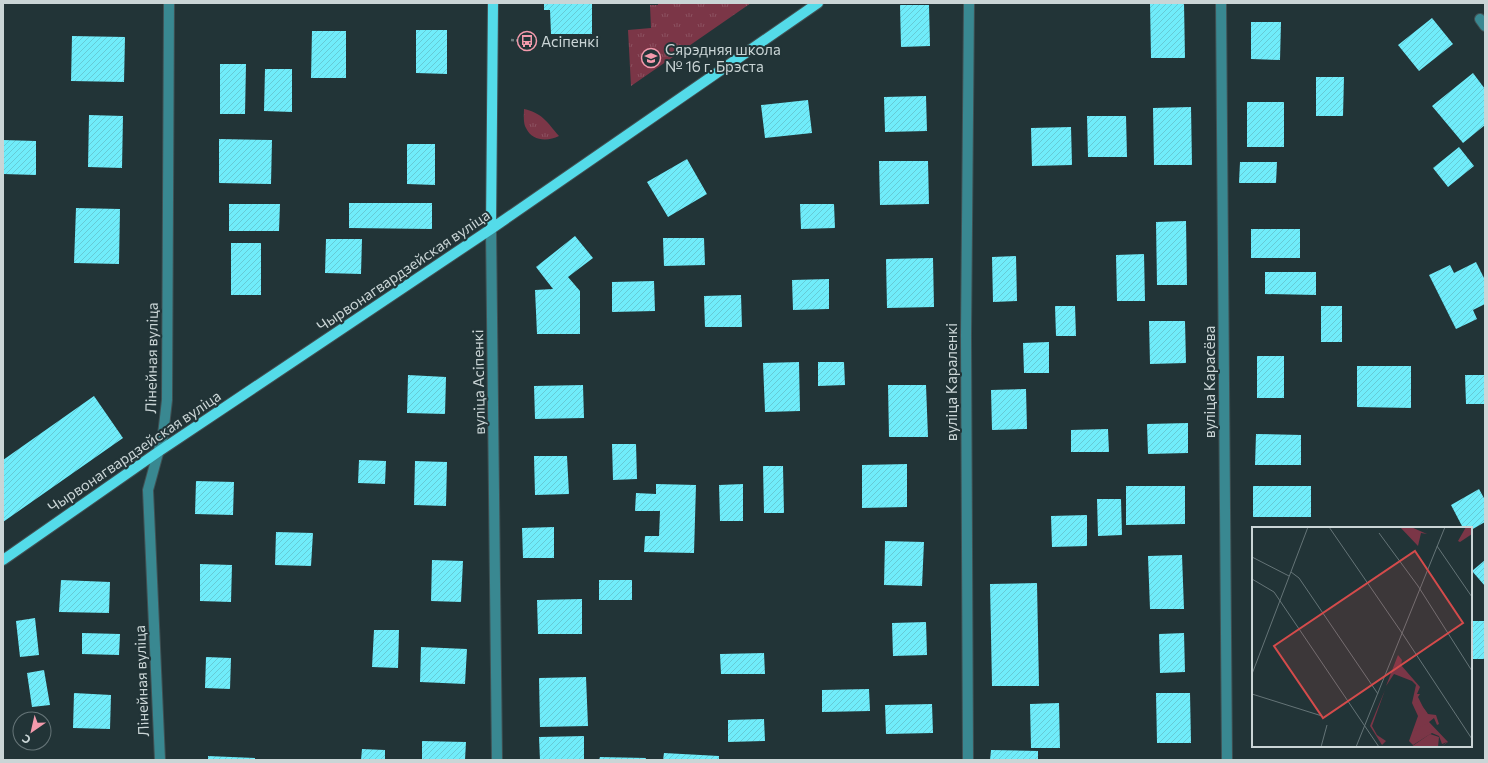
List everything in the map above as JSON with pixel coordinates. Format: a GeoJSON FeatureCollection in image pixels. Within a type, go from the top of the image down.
{"type":"FeatureCollection","features":[{"type":"Feature","properties":{"kind":"main road","name":"вуліца Асіпенкі"},"geometry":{"type":"LineString","coordinates":[[491,229],[493,3]]}},
{"type":"Feature","properties":{"kind":"main road","name":"Чырвонагвардзейская вуліца"},"geometry":{"type":"LineString","coordinates":[[3,560],[158,452],[491,229],[818,3]]}},
{"type":"Feature","properties":{"kind":"street","name":"Лінейная вуліца"},"geometry":{"type":"LineString","coordinates":[[160,760],[148,490],[166,417],[167,400],[169,3]]}},
{"type":"Feature","properties":{"kind":"street","name":"вуліца Караленкі"},"geometry":{"type":"LineString","coordinates":[[968,760],[966,336],[969,3]]}},
{"type":"Feature","properties":{"kind":"street","name":"вуліца Карасёва"},"geometry":{"type":"LineString","coordinates":[[1221,3],[1227,760]]}},
{"type":"Feature","properties":{"kind":"street","name":"вуліца Асіпенкі"},"geometry":{"type":"LineString","coordinates":[[491,229],[497,760]]}},
{"type":"Feature","properties":{"kind":"green space","name":"Сярэдняя школа № 16 г. Брэста"},"geometry":{"type":"Polygon","coordinates":[[[658,3],[751,3],[631,86],[628,30],[651,28],[650,5],[658,5],[658,3]]]}},
{"type":"Feature","properties":{"kind":"green space"},"geometry":{"type":"Polygon","coordinates":[[[524,109],[540,116],[559,136],[545,140],[532,136],[525,126],[524,109]]]}},
{"type":"Feature","properties":{"kind":"building"},"geometry":{"type":"Polygon","coordinates":[[[544,3],[592,3],[592,34],[551,34],[550,10],[544,10],[544,3]]]}},
{"type":"Feature","properties":{"kind":"building"},"geometry":{"type":"Polygon","coordinates":[[[1150,3],[1184,3],[1185,58],[1151,58],[1150,3]]]}},
{"type":"Feature","properties":{"kind":"building"},"geometry":{"type":"Polygon","coordinates":[[[900,5],[929,5],[930,46],[901,47],[900,5]]]}},
{"type":"Feature","properties":{"kind":"building"},"geometry":{"type":"Polygon","coordinates":[[[1432,18],[1453,44],[1419,71],[1398,45],[1432,18]]]}},
{"type":"Feature","properties":{"kind":"building"},"geometry":{"type":"Polygon","coordinates":[[[1251,22],[1281,22],[1280,60],[1251,59],[1251,22]]]}},
{"type":"Feature","properties":{"kind":"building"},"geometry":{"type":"Polygon","coordinates":[[[416,30],[447,30],[447,74],[416,73],[416,30]]]}},
{"type":"Feature","properties":{"kind":"building"},"geometry":{"type":"Polygon","coordinates":[[[312,31],[346,31],[346,78],[311,78],[312,31]]]}},
{"type":"Feature","properties":{"kind":"building"},"geometry":{"type":"Polygon","coordinates":[[[72,36],[125,37],[124,82],[71,81],[72,36]]]}},
{"type":"Feature","properties":{"kind":"building"},"geometry":{"type":"Polygon","coordinates":[[[220,64],[246,64],[245,114],[220,114],[220,64]]]}},
{"type":"Feature","properties":{"kind":"building"},"geometry":{"type":"Polygon","coordinates":[[[265,69],[292,69],[292,112],[264,111],[265,69]]]}},
{"type":"Feature","properties":{"kind":"building"},"geometry":{"type":"Polygon","coordinates":[[[1473,73],[1485,89],[1485,125],[1463,143],[1432,106],[1473,73]]]}},
{"type":"Feature","properties":{"kind":"building"},"geometry":{"type":"Polygon","coordinates":[[[1316,77],[1344,77],[1343,116],[1316,116],[1316,77]]]}},
{"type":"Feature","properties":{"kind":"building"},"geometry":{"type":"Polygon","coordinates":[[[926,96],[927,131],[885,132],[884,97],[926,96]]]}},
{"type":"Feature","properties":{"kind":"building"},"geometry":{"type":"Polygon","coordinates":[[[808,100],[812,133],[765,138],[761,105],[808,100]]]}},
{"type":"Feature","properties":{"kind":"building"},"geometry":{"type":"Polygon","coordinates":[[[1247,102],[1284,102],[1284,147],[1247,147],[1247,102]]]}},
{"type":"Feature","properties":{"kind":"building"},"geometry":{"type":"Polygon","coordinates":[[[1191,107],[1192,165],[1154,165],[1153,108],[1191,107]]]}},
{"type":"Feature","properties":{"kind":"building"},"geometry":{"type":"Polygon","coordinates":[[[89,115],[123,116],[122,168],[88,167],[89,115]]]}},
{"type":"Feature","properties":{"kind":"building"},"geometry":{"type":"Polygon","coordinates":[[[1087,116],[1126,116],[1127,157],[1088,157],[1087,116]]]}},
{"type":"Feature","properties":{"kind":"building"},"geometry":{"type":"Polygon","coordinates":[[[1071,127],[1072,165],[1032,166],[1031,128],[1071,127]]]}},
{"type":"Feature","properties":{"kind":"building"},"geometry":{"type":"Polygon","coordinates":[[[219,139],[272,140],[271,184],[219,183],[219,139]]]}},
{"type":"Feature","properties":{"kind":"building"},"geometry":{"type":"Polygon","coordinates":[[[3,140],[36,141],[36,175],[3,174],[3,140]]]}},
{"type":"Feature","properties":{"kind":"building"},"geometry":{"type":"Polygon","coordinates":[[[407,144],[435,144],[435,185],[407,184],[407,144]]]}},
{"type":"Feature","properties":{"kind":"building"},"geometry":{"type":"Polygon","coordinates":[[[1459,147],[1474,166],[1448,187],[1433,168],[1459,147]]]}},
{"type":"Feature","properties":{"kind":"building"},"geometry":{"type":"Polygon","coordinates":[[[687,159],[707,194],[668,217],[647,182],[687,159]]]}},
{"type":"Feature","properties":{"kind":"building"},"geometry":{"type":"Polygon","coordinates":[[[879,161],[928,161],[929,204],[880,205],[879,161]]]}},
{"type":"Feature","properties":{"kind":"building"},"geometry":{"type":"Polygon","coordinates":[[[1240,162],[1277,162],[1276,183],[1239,183],[1240,162]]]}},
{"type":"Feature","properties":{"kind":"building"},"geometry":{"type":"Polygon","coordinates":[[[349,203],[432,203],[432,229],[349,228],[349,203]]]}},
{"type":"Feature","properties":{"kind":"building"},"geometry":{"type":"Polygon","coordinates":[[[229,204],[280,204],[279,231],[229,231],[229,204]]]}},
{"type":"Feature","properties":{"kind":"building"},"geometry":{"type":"Polygon","coordinates":[[[800,204],[834,204],[835,228],[801,229],[800,204]]]}},
{"type":"Feature","properties":{"kind":"building"},"geometry":{"type":"Polygon","coordinates":[[[76,208],[120,209],[119,264],[74,263],[76,208]]]}},
{"type":"Feature","properties":{"kind":"building"},"geometry":{"type":"Polygon","coordinates":[[[1186,221],[1187,285],[1157,285],[1156,222],[1186,221]]]}},
{"type":"Feature","properties":{"kind":"building"},"geometry":{"type":"Polygon","coordinates":[[[1251,229],[1300,229],[1300,258],[1251,258],[1251,229]]]}},
{"type":"Feature","properties":{"kind":"building"},"geometry":{"type":"Polygon","coordinates":[[[575,236],[593,258],[568,277],[580,291],[580,334],[537,334],[535,290],[553,289],[536,267],[575,236]]]}},
{"type":"Feature","properties":{"kind":"building"},"geometry":{"type":"Polygon","coordinates":[[[663,238],[704,238],[705,265],[664,266],[663,238]]]}},
{"type":"Feature","properties":{"kind":"building"},"geometry":{"type":"Polygon","coordinates":[[[326,239],[362,239],[361,274],[325,273],[326,239]]]}},
{"type":"Feature","properties":{"kind":"building"},"geometry":{"type":"Polygon","coordinates":[[[231,243],[261,243],[261,295],[231,295],[231,243]]]}},
{"type":"Feature","properties":{"kind":"building"},"geometry":{"type":"Polygon","coordinates":[[[1144,254],[1145,301],[1117,301],[1116,255],[1144,254]]]}},
{"type":"Feature","properties":{"kind":"building"},"geometry":{"type":"Polygon","coordinates":[[[1016,256],[1017,301],[993,302],[992,257],[1016,256]]]}},
{"type":"Feature","properties":{"kind":"building"},"geometry":{"type":"Polygon","coordinates":[[[933,258],[934,307],[887,308],[886,259],[933,258]]]}},
{"type":"Feature","properties":{"kind":"building"},"geometry":{"type":"Polygon","coordinates":[[[1476,262],[1485,280],[1485,304],[1473,310],[1477,319],[1456,329],[1429,275],[1450,265],[1454,273],[1476,262]]]}},
{"type":"Feature","properties":{"kind":"building"},"geometry":{"type":"Polygon","coordinates":[[[1265,272],[1316,272],[1316,295],[1265,294],[1265,272]]]}},
{"type":"Feature","properties":{"kind":"building"},"geometry":{"type":"Polygon","coordinates":[[[829,279],[829,309],[793,310],[792,280],[829,279]]]}},
{"type":"Feature","properties":{"kind":"building"},"geometry":{"type":"Polygon","coordinates":[[[654,281],[655,311],[612,312],[612,282],[654,281]]]}},
{"type":"Feature","properties":{"kind":"building"},"geometry":{"type":"Polygon","coordinates":[[[741,295],[742,327],[705,327],[704,296],[741,295]]]}},
{"type":"Feature","properties":{"kind":"building"},"geometry":{"type":"Polygon","coordinates":[[[1055,306],[1075,306],[1076,336],[1056,336],[1055,306]]]}},
{"type":"Feature","properties":{"kind":"building"},"geometry":{"type":"Polygon","coordinates":[[[1321,306],[1342,306],[1342,342],[1321,342],[1321,306]]]}},
{"type":"Feature","properties":{"kind":"building"},"geometry":{"type":"Polygon","coordinates":[[[1149,321],[1185,321],[1186,363],[1150,364],[1149,321]]]}},
{"type":"Feature","properties":{"kind":"building"},"geometry":{"type":"Polygon","coordinates":[[[1049,342],[1049,373],[1024,373],[1023,343],[1049,342]]]}},
{"type":"Feature","properties":{"kind":"building"},"geometry":{"type":"Polygon","coordinates":[[[1257,356],[1284,356],[1284,398],[1257,398],[1257,356]]]}},
{"type":"Feature","properties":{"kind":"building"},"geometry":{"type":"Polygon","coordinates":[[[799,362],[800,411],[765,412],[763,363],[799,362]]]}},
{"type":"Feature","properties":{"kind":"building"},"geometry":{"type":"Polygon","coordinates":[[[818,362],[844,362],[845,385],[818,386],[818,362]]]}},
{"type":"Feature","properties":{"kind":"building"},"geometry":{"type":"Polygon","coordinates":[[[1357,366],[1411,366],[1411,408],[1357,407],[1357,366]]]}},
{"type":"Feature","properties":{"kind":"building"},"geometry":{"type":"Polygon","coordinates":[[[408,375],[446,377],[445,414],[407,413],[408,375]]]}},
{"type":"Feature","properties":{"kind":"building"},"geometry":{"type":"Polygon","coordinates":[[[1465,375],[1485,375],[1485,404],[1466,404],[1465,375]]]}},
{"type":"Feature","properties":{"kind":"building"},"geometry":{"type":"Polygon","coordinates":[[[583,385],[584,418],[535,419],[534,386],[583,385]]]}},
{"type":"Feature","properties":{"kind":"building"},"geometry":{"type":"Polygon","coordinates":[[[888,385],[926,385],[928,437],[889,437],[888,385]]]}},
{"type":"Feature","properties":{"kind":"building"},"geometry":{"type":"Polygon","coordinates":[[[1026,389],[1027,429],[992,430],[991,390],[1026,389]]]}},
{"type":"Feature","properties":{"kind":"building"},"geometry":{"type":"Polygon","coordinates":[[[94,396],[123,438],[3,522],[3,460],[94,396]]]}},
{"type":"Feature","properties":{"kind":"building"},"geometry":{"type":"Polygon","coordinates":[[[1188,423],[1188,453],[1148,454],[1147,424],[1188,423]]]}},
{"type":"Feature","properties":{"kind":"building"},"geometry":{"type":"Polygon","coordinates":[[[1108,429],[1109,452],[1071,452],[1071,430],[1108,429]]]}},
{"type":"Feature","properties":{"kind":"building"},"geometry":{"type":"Polygon","coordinates":[[[1256,434],[1301,435],[1301,465],[1255,465],[1256,434]]]}},
{"type":"Feature","properties":{"kind":"building"},"geometry":{"type":"Polygon","coordinates":[[[612,444],[636,444],[637,479],[613,480],[612,444]]]}},
{"type":"Feature","properties":{"kind":"building"},"geometry":{"type":"Polygon","coordinates":[[[534,456],[567,456],[569,494],[535,495],[534,456]]]}},
{"type":"Feature","properties":{"kind":"building"},"geometry":{"type":"Polygon","coordinates":[[[359,460],[386,461],[385,484],[358,483],[359,460]]]}},
{"type":"Feature","properties":{"kind":"building"},"geometry":{"type":"Polygon","coordinates":[[[415,461],[447,462],[446,506],[414,505],[415,461]]]}},
{"type":"Feature","properties":{"kind":"building"},"geometry":{"type":"Polygon","coordinates":[[[907,464],[907,507],[862,508],[862,465],[907,464]]]}},
{"type":"Feature","properties":{"kind":"building"},"geometry":{"type":"Polygon","coordinates":[[[763,466],[783,466],[784,513],[764,513],[763,466]]]}},
{"type":"Feature","properties":{"kind":"building"},"geometry":{"type":"Polygon","coordinates":[[[196,481],[234,482],[233,515],[195,514],[196,481]]]}},
{"type":"Feature","properties":{"kind":"building"},"geometry":{"type":"Polygon","coordinates":[[[656,484],[696,485],[694,553],[644,552],[645,536],[659,536],[660,511],[635,511],[636,493],[656,494],[656,484]]]}},
{"type":"Feature","properties":{"kind":"building"},"geometry":{"type":"Polygon","coordinates":[[[743,484],[743,521],[720,521],[719,485],[743,484]]]}},
{"type":"Feature","properties":{"kind":"building"},"geometry":{"type":"Polygon","coordinates":[[[1126,486],[1185,486],[1185,524],[1126,525],[1126,486]]]}},
{"type":"Feature","properties":{"kind":"building"},"geometry":{"type":"Polygon","coordinates":[[[1253,486],[1311,486],[1311,517],[1253,517],[1253,486]]]}},
{"type":"Feature","properties":{"kind":"building"},"geometry":{"type":"Polygon","coordinates":[[[1479,489],[1485,500],[1485,522],[1472,529],[1472,527],[1462,527],[1451,505],[1479,489]]]}},
{"type":"Feature","properties":{"kind":"building"},"geometry":{"type":"Polygon","coordinates":[[[1097,499],[1121,499],[1122,535],[1098,536],[1097,499]]]}},
{"type":"Feature","properties":{"kind":"building"},"geometry":{"type":"Polygon","coordinates":[[[1087,515],[1087,546],[1052,547],[1051,516],[1087,515]]]}},
{"type":"Feature","properties":{"kind":"building"},"geometry":{"type":"Polygon","coordinates":[[[554,527],[554,558],[523,558],[522,528],[554,527]]]}},
{"type":"Feature","properties":{"kind":"building"},"geometry":{"type":"Polygon","coordinates":[[[276,532],[313,533],[311,566],[275,565],[276,532]]]}},
{"type":"Feature","properties":{"kind":"building"},"geometry":{"type":"Polygon","coordinates":[[[885,541],[924,542],[922,586],[884,585],[885,541]]]}},
{"type":"Feature","properties":{"kind":"building"},"geometry":{"type":"Polygon","coordinates":[[[1182,555],[1184,609],[1150,609],[1148,556],[1182,555]]]}},
{"type":"Feature","properties":{"kind":"building"},"geometry":{"type":"Polygon","coordinates":[[[432,560],[463,561],[461,602],[431,601],[432,560]]]}},
{"type":"Feature","properties":{"kind":"building"},"geometry":{"type":"Polygon","coordinates":[[[1485,560],[1485,586],[1472,571],[1485,560]]]}},
{"type":"Feature","properties":{"kind":"building"},"geometry":{"type":"Polygon","coordinates":[[[200,564],[232,565],[231,602],[200,601],[200,564]]]}},
{"type":"Feature","properties":{"kind":"building"},"geometry":{"type":"Polygon","coordinates":[[[61,580],[110,582],[109,613],[59,612],[61,580]]]}},
{"type":"Feature","properties":{"kind":"building"},"geometry":{"type":"Polygon","coordinates":[[[599,580],[632,580],[632,600],[599,600],[599,580]]]}},
{"type":"Feature","properties":{"kind":"building"},"geometry":{"type":"Polygon","coordinates":[[[1037,583],[1039,686],[992,686],[990,584],[1037,583]]]}},
{"type":"Feature","properties":{"kind":"building"},"geometry":{"type":"Polygon","coordinates":[[[582,599],[582,634],[538,634],[537,600],[582,599]]]}},
{"type":"Feature","properties":{"kind":"building"},"geometry":{"type":"Polygon","coordinates":[[[35,618],[39,655],[20,657],[16,621],[35,618]]]}},
{"type":"Feature","properties":{"kind":"building"},"geometry":{"type":"Polygon","coordinates":[[[1472,621],[1485,621],[1485,659],[1472,659],[1472,621]]]}},
{"type":"Feature","properties":{"kind":"building"},"geometry":{"type":"Polygon","coordinates":[[[926,622],[927,655],[893,656],[892,623],[926,622]]]}},
{"type":"Feature","properties":{"kind":"building"},"geometry":{"type":"Polygon","coordinates":[[[374,630],[399,630],[398,668],[372,667],[374,630]]]}},
{"type":"Feature","properties":{"kind":"building"},"geometry":{"type":"Polygon","coordinates":[[[82,633],[120,634],[119,655],[82,654],[82,633]]]}},
{"type":"Feature","properties":{"kind":"building"},"geometry":{"type":"Polygon","coordinates":[[[1184,633],[1185,672],[1160,673],[1159,634],[1184,633]]]}},
{"type":"Feature","properties":{"kind":"building"},"geometry":{"type":"Polygon","coordinates":[[[421,647],[467,649],[465,684],[420,682],[421,647]]]}},
{"type":"Feature","properties":{"kind":"building"},"geometry":{"type":"Polygon","coordinates":[[[764,653],[765,674],[721,674],[720,654],[764,653]]]}},
{"type":"Feature","properties":{"kind":"building"},"geometry":{"type":"Polygon","coordinates":[[[206,657],[231,658],[230,689],[205,688],[206,657]]]}},
{"type":"Feature","properties":{"kind":"building"},"geometry":{"type":"Polygon","coordinates":[[[44,670],[50,705],[32,707],[27,673],[44,670]]]}},
{"type":"Feature","properties":{"kind":"building"},"geometry":{"type":"Polygon","coordinates":[[[586,677],[588,726],[540,727],[539,678],[586,677]]]}},
{"type":"Feature","properties":{"kind":"building"},"geometry":{"type":"Polygon","coordinates":[[[869,689],[870,711],[822,712],[822,690],[869,689]]]}},
{"type":"Feature","properties":{"kind":"building"},"geometry":{"type":"Polygon","coordinates":[[[74,693],[111,695],[110,729],[73,728],[74,693]]]}},
{"type":"Feature","properties":{"kind":"building"},"geometry":{"type":"Polygon","coordinates":[[[1156,693],[1190,693],[1191,743],[1157,743],[1156,693]]]}},
{"type":"Feature","properties":{"kind":"building"},"geometry":{"type":"Polygon","coordinates":[[[1059,703],[1060,748],[1031,748],[1030,704],[1059,703]]]}},
{"type":"Feature","properties":{"kind":"building"},"geometry":{"type":"Polygon","coordinates":[[[932,704],[933,733],[886,734],[885,705],[932,704]]]}},
{"type":"Feature","properties":{"kind":"building"},"geometry":{"type":"Polygon","coordinates":[[[764,719],[765,741],[728,742],[728,720],[764,719]]]}},
{"type":"Feature","properties":{"kind":"building"},"geometry":{"type":"Polygon","coordinates":[[[584,736],[584,759],[540,760],[539,737],[584,736]]]}},
{"type":"Feature","properties":{"kind":"building"},"geometry":{"type":"Polygon","coordinates":[[[422,741],[466,742],[465,760],[422,760],[422,741]]]}},
{"type":"Feature","properties":{"kind":"building"},"geometry":{"type":"Polygon","coordinates":[[[362,749],[385,750],[385,760],[361,760],[362,749]]]}},
{"type":"Feature","properties":{"kind":"building"},"geometry":{"type":"Polygon","coordinates":[[[991,750],[1038,751],[1038,760],[990,760],[991,750]]]}},
{"type":"Feature","properties":{"kind":"building"},"geometry":{"type":"Polygon","coordinates":[[[664,753],[719,756],[719,760],[663,760],[664,753]]]}},
{"type":"Feature","properties":{"kind":"building"},"geometry":{"type":"Polygon","coordinates":[[[208,756],[255,758],[255,760],[208,760],[208,756]]]}},
{"type":"Feature","properties":{"kind":"building"},"geometry":{"type":"Polygon","coordinates":[[[600,757],[646,758],[646,760],[599,760],[600,757]]]}},
{"type":"Feature","properties":{"kind":"place","name":"Асіпенкі"},"geometry":{"type":"Point","coordinates":[527,41]}},
{"type":"Feature","properties":{"kind":"place","name":"Сярэдняя школа № 16 г. Брэста"},"geometry":{"type":"Point","coordinates":[651,58]}}]}
